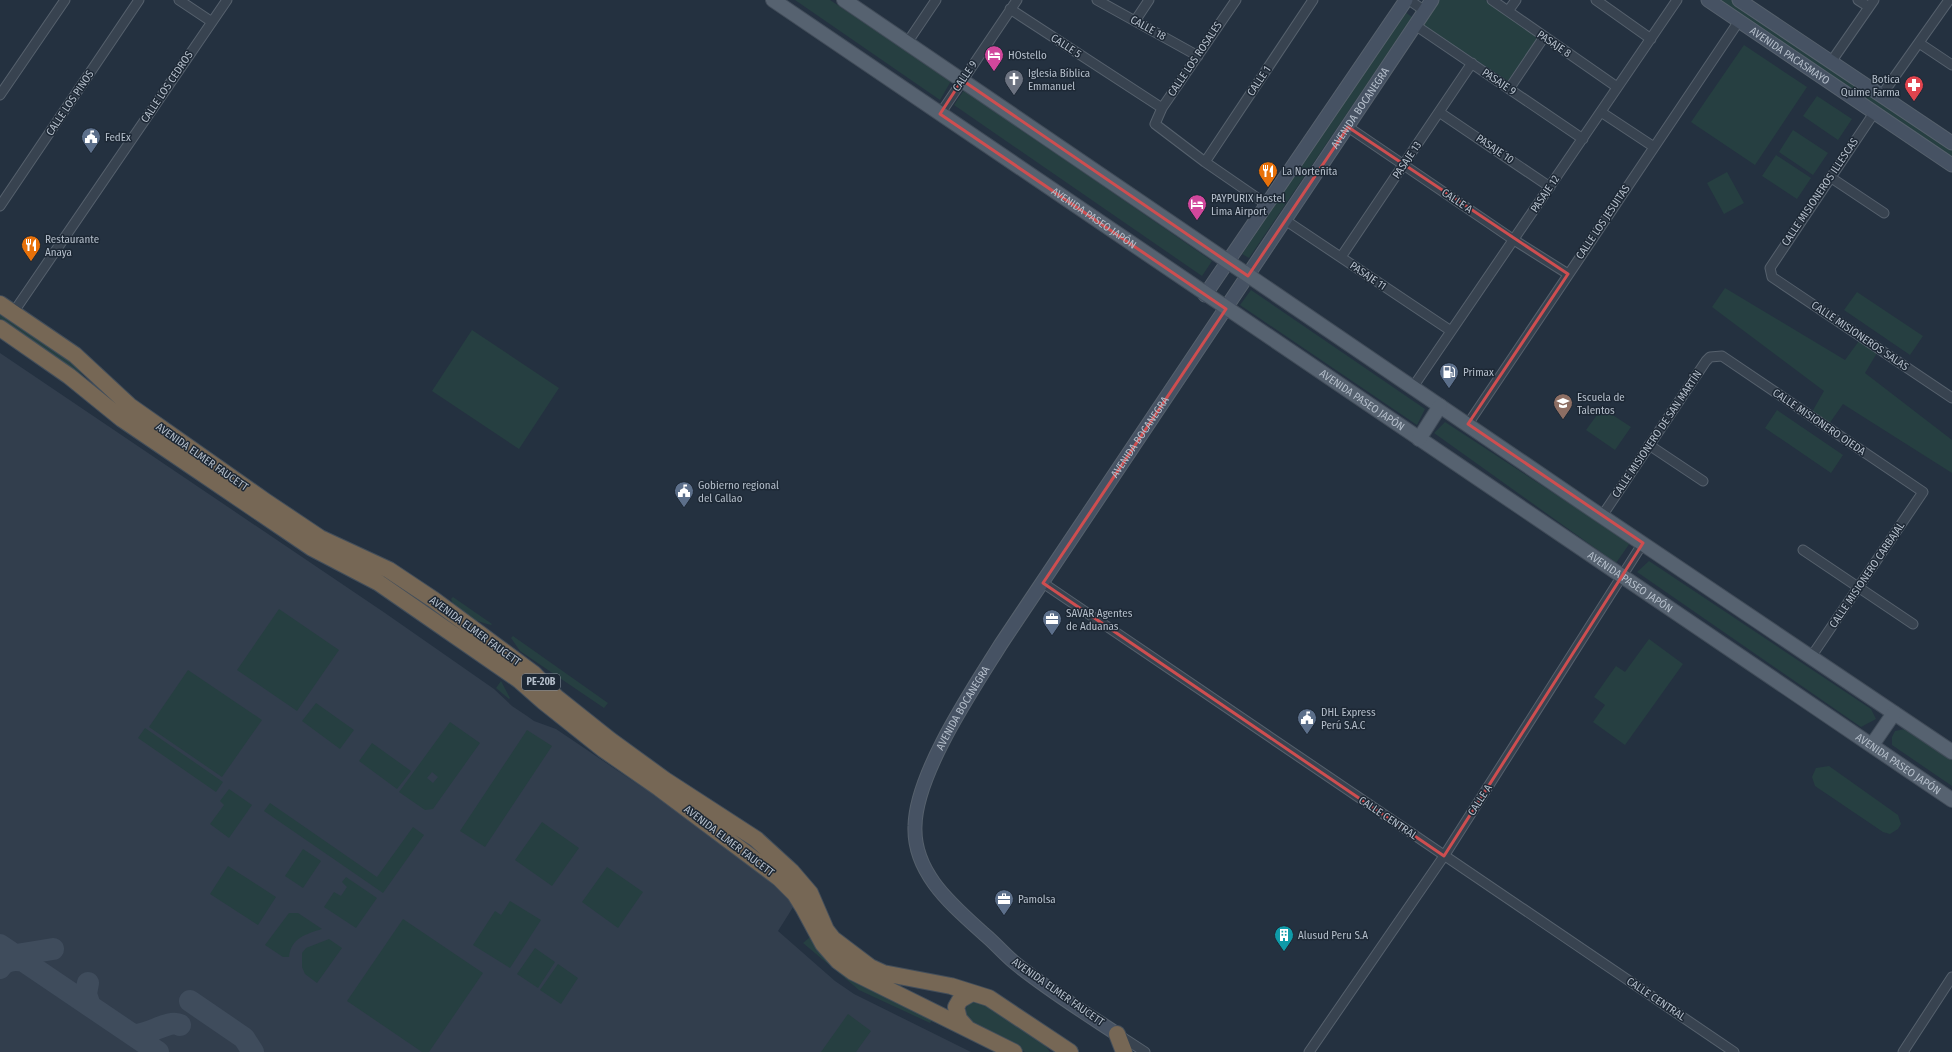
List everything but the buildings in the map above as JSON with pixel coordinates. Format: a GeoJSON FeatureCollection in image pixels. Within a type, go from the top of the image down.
{"type":"FeatureCollection","features":[{"type":"Feature","properties":{"kind":"highway","name":"AVENIDA ELMER FAUCETT"},"geometry":{"type":"LineString","coordinates":[[0,304],[75,355],[130,406],[265,501],[320,538],[389,570],[434,600],[534,674],[556,697],[610,740],[665,780],[756,839],[808,889],[826,930],[833,939],[870,967],[883,973],[951,986],[989,998],[1070,1052]]}},
{"type":"Feature","properties":{"kind":"highway","name":"AVENIDA ELMER FAUCETT"},"geometry":{"type":"LineString","coordinates":[[0,328],[69,376],[122,419],[312,548],[379,583],[519,680],[603,749],[659,788],[779,878],[795,894],[804,907],[823,944],[838,961],[853,972],[1014,1052]]}},
{"type":"Feature","properties":{"kind":"highway"},"geometry":{"type":"LineString","coordinates":[[967,1029],[959,1019],[956,1007],[960,1000],[972,992]]}},
{"type":"Feature","properties":{"kind":"highway"},"geometry":{"type":"LineString","coordinates":[[1117,1034],[1124,1052]]}},
{"type":"Feature","properties":{"kind":"main road","name":"AVENIDA PASEO JAPÓN"},"geometry":{"type":"LineString","coordinates":[[773,0],[1226,309],[1952,800]]}},
{"type":"Feature","properties":{"kind":"main road"},"geometry":{"type":"LineString","coordinates":[[844,0],[1248,276],[1952,752]]}},
{"type":"Feature","properties":{"kind":"main road","name":"AVENIDA BOCANEGRA"},"geometry":{"type":"LineString","coordinates":[[1206,295],[1266,204],[1407,0]]}},
{"type":"Feature","properties":{"kind":"main road","name":"AVENIDA BOCANEGRA"},"geometry":{"type":"LineString","coordinates":[[942,893],[929,876],[915,840],[915,824],[921,792],[932,766],[958,715],[1001,644],[1043,584],[1432,0]]}},
{"type":"Feature","properties":{"kind":"main road","name":"AVENIDA PACASMAYO"},"geometry":{"type":"LineString","coordinates":[[1708,0],[1952,166]]}},
{"type":"Feature","properties":{"kind":"main road","name":"AVENIDA PACASMAYO"},"geometry":{"type":"LineString","coordinates":[[1748,2],[1806,45],[1952,143]]}},
{"type":"Feature","properties":{"kind":"main road"},"geometry":{"type":"LineString","coordinates":[[1796,60],[1806,45]]}},
{"type":"Feature","properties":{"kind":"main road"},"geometry":{"type":"LineString","coordinates":[[1419,439],[1440,406]]}},
{"type":"Feature","properties":{"kind":"main road"},"geometry":{"type":"LineString","coordinates":[[1872,745],[1894,713]]}},
{"type":"Feature","properties":{"kind":"main road","name":"AVENIDA ELMER FAUCETT"},"geometry":{"type":"LineString","coordinates":[[942,893],[952,905],[1014,963],[1061,997],[1117,1034]]}},
{"type":"Feature","properties":{"kind":"street"},"geometry":{"type":"LineString","coordinates":[[0,95],[65,0]]}},
{"type":"Feature","properties":{"kind":"street","name":"CALLE LOS PINOS"},"geometry":{"type":"LineString","coordinates":[[0,206],[3,196],[139,0]]}},
{"type":"Feature","properties":{"kind":"street"},"geometry":{"type":"LineString","coordinates":[[179,0],[212,22]]}},
{"type":"Feature","properties":{"kind":"street","name":"CALLE LOS CEDROS"},"geometry":{"type":"LineString","coordinates":[[13,313],[226,0]]}},
{"type":"Feature","properties":{"kind":"street"},"geometry":{"type":"LineString","coordinates":[[907,43],[936,0]]}},
{"type":"Feature","properties":{"kind":"street","name":"CALLE 9"},"geometry":{"type":"LineString","coordinates":[[940,114],[1017,0]]}},
{"type":"Feature","properties":{"kind":"street","name":"CALLE 18"},"geometry":{"type":"LineString","coordinates":[[1097,0],[1198,56]]}},
{"type":"Feature","properties":{"kind":"street"},"geometry":{"type":"LineString","coordinates":[[1135,21],[1149,0]]}},
{"type":"Feature","properties":{"kind":"street","name":"CALLE LOS ROSALES"},"geometry":{"type":"LineString","coordinates":[[1204,162],[1155,124],[1156,118],[1236,0]]}},
{"type":"Feature","properties":{"kind":"street","name":"CALLE 1"},"geometry":{"type":"LineString","coordinates":[[1204,162],[1313,0]]}},
{"type":"Feature","properties":{"kind":"street"},"geometry":{"type":"LineString","coordinates":[[1407,0],[1425,11]]}},
{"type":"Feature","properties":{"kind":"street","name":"PASAJE 8"},"geometry":{"type":"LineString","coordinates":[[1492,0],[1617,87]]}},
{"type":"Feature","properties":{"kind":"street"},"geometry":{"type":"LineString","coordinates":[[1508,11],[1516,0]]}},
{"type":"Feature","properties":{"kind":"street"},"geometry":{"type":"LineString","coordinates":[[1596,0],[1651,39]]}},
{"type":"Feature","properties":{"kind":"street","name":"PASAJE 12"},"geometry":{"type":"LineString","coordinates":[[1413,387],[1677,0]]}},
{"type":"Feature","properties":{"kind":"street"},"geometry":{"type":"LineString","coordinates":[[1831,62],[1871,4],[1858,0]]}},
{"type":"Feature","properties":{"kind":"street"},"geometry":{"type":"LineString","coordinates":[[1881,96],[1949,0]]}},
{"type":"Feature","properties":{"kind":"street","name":"CALLE 5"},"geometry":{"type":"LineString","coordinates":[[1010,10],[1162,108]]}},
{"type":"Feature","properties":{"kind":"street","name":"CALLE LOS JESUITAS"},"geometry":{"type":"LineString","coordinates":[[1468,424],[1739,21]]}},
{"type":"Feature","properties":{"kind":"street","name":"PASAJE 9"},"geometry":{"type":"LineString","coordinates":[[1415,25],[1583,139]]}},
{"type":"Feature","properties":{"kind":"street"},"geometry":{"type":"LineString","coordinates":[[1509,89],[1544,37]]}},
{"type":"Feature","properties":{"kind":"street"},"geometry":{"type":"LineString","coordinates":[[1919,43],[1952,65]]}},
{"type":"Feature","properties":{"kind":"street","name":"PASAJE 13"},"geometry":{"type":"LineString","coordinates":[[1341,258],[1472,63]]}},
{"type":"Feature","properties":{"kind":"street","name":"PASAJE 10"},"geometry":{"type":"LineString","coordinates":[[1439,112],[1550,187]]}},
{"type":"Feature","properties":{"kind":"street"},"geometry":{"type":"LineString","coordinates":[[1601,112],[1654,147]]}},
{"type":"Feature","properties":{"kind":"street","name":"CALLE MISIONEROS ILLESCAS"},"geometry":{"type":"LineString","coordinates":[[1770,273],[1770,268],[1773,263],[1874,113]]}},
{"type":"Feature","properties":{"kind":"street","name":"CALLE A"},"geometry":{"type":"LineString","coordinates":[[1348,127],[1514,240],[1568,274]]}},
{"type":"Feature","properties":{"kind":"street"},"geometry":{"type":"LineString","coordinates":[[1204,162],[1266,204]]}},
{"type":"Feature","properties":{"kind":"street"},"geometry":{"type":"LineString","coordinates":[[1830,177],[1884,212]]}},
{"type":"Feature","properties":{"kind":"street","name":"PASAJE 11"},"geometry":{"type":"LineString","coordinates":[[1285,220],[1451,331]]}},
{"type":"Feature","properties":{"kind":"street","name":"CALLE MISIONEROS SALAS"},"geometry":{"type":"LineString","coordinates":[[1770,273],[1772,277],[1952,398]]}},
{"type":"Feature","properties":{"kind":"street","name":"CALLE MISIONERO DE SAN MARTÍN"},"geometry":{"type":"LineString","coordinates":[[1602,516],[1706,361],[1710,357],[1714,356]]}},
{"type":"Feature","properties":{"kind":"street","name":"CALLE MISIONERO OJEDA"},"geometry":{"type":"LineString","coordinates":[[1714,356],[1722,356],[1923,492]]}},
{"type":"Feature","properties":{"kind":"street"},"geometry":{"type":"LineString","coordinates":[[1649,445],[1703,481]]}},
{"type":"Feature","properties":{"kind":"street","name":"CALLE MISIONERO CARBAJAL"},"geometry":{"type":"LineString","coordinates":[[1811,657],[1923,492]]}},
{"type":"Feature","properties":{"kind":"street","name":"CALLE A"},"geometry":{"type":"LineString","coordinates":[[1309,1052],[1444,856],[1623,577],[1643,543]]}},
{"type":"Feature","properties":{"kind":"street"},"geometry":{"type":"LineString","coordinates":[[1803,550],[1913,624]]}},
{"type":"Feature","properties":{"kind":"street","name":"CALLE CENTRAL"},"geometry":{"type":"LineString","coordinates":[[1043,584],[1734,1052]]}},
{"type":"Feature","properties":{"kind":"street"},"geometry":{"type":"LineString","coordinates":[[1903,1052],[1952,977]]}},
{"type":"Feature","properties":{"kind":"street","name":"AVENIDA ELMER FAUCETT"},"geometry":{"type":"LineString","coordinates":[[1117,1034],[1145,1052]]}},
{"type":"Feature","properties":{"kind":"highlighted area"},"geometry":{"type":"Polygon","coordinates":[[[962,80],[1248,276],[1348,127],[1568,274],[1468,424],[1643,543],[1444,856],[1043,583],[1226,309],[940,114],[962,80]]]}},
{"type":"Feature","properties":{"kind":"shaded area"},"geometry":{"type":"Polygon","coordinates":[[[0,353],[385,613],[494,689],[512,706],[534,721],[556,729],[732,848],[795,904],[778,931],[835,981],[854,994],[971,1052],[0,1052],[0,353]]]}},
{"type":"Feature","properties":{"kind":"green space"},"geometry":{"type":"Polygon","coordinates":[[[795,0],[830,0],[951,81],[940,100],[795,0]]]}},
{"type":"Feature","properties":{"kind":"green space"},"geometry":{"type":"Polygon","coordinates":[[[1439,0],[1485,0],[1539,36],[1508,81],[1422,24],[1439,0]]]}},
{"type":"Feature","properties":{"kind":"green space"},"geometry":{"type":"Polygon","coordinates":[[[1708,0],[1739,0],[1952,143],[1952,165],[1708,0]]]}},
{"type":"Feature","properties":{"kind":"green space"},"geometry":{"type":"Polygon","coordinates":[[[1405,12],[1412,17],[1249,258],[1242,254],[1405,12]]]}},
{"type":"Feature","properties":{"kind":"green space"},"geometry":{"type":"Polygon","coordinates":[[[1744,45],[1807,87],[1755,165],[1691,122],[1744,45]]]}},
{"type":"Feature","properties":{"kind":"green space"},"geometry":{"type":"Polygon","coordinates":[[[964,90],[1212,261],[1202,276],[954,105],[964,90]]]}},
{"type":"Feature","properties":{"kind":"green space"},"geometry":{"type":"Polygon","coordinates":[[[1817,96],[1852,119],[1838,140],[1803,116],[1817,96]]]}},
{"type":"Feature","properties":{"kind":"green space"},"geometry":{"type":"Polygon","coordinates":[[[1793,130],[1828,153],[1813,175],[1779,152],[1793,130]]]}},
{"type":"Feature","properties":{"kind":"green space"},"geometry":{"type":"Polygon","coordinates":[[[1776,155],[1811,178],[1797,199],[1762,176],[1776,155]]]}},
{"type":"Feature","properties":{"kind":"green space"},"geometry":{"type":"Polygon","coordinates":[[[1727,172],[1744,203],[1724,214],[1707,183],[1727,172]]]}},
{"type":"Feature","properties":{"kind":"green space"},"geometry":{"type":"Polygon","coordinates":[[[1725,288],[1845,360],[1859,341],[1877,353],[1865,373],[1952,440],[1952,473],[1843,404],[1829,424],[1812,412],[1824,391],[1712,307],[1725,288]]]}},
{"type":"Feature","properties":{"kind":"green space"},"geometry":{"type":"Polygon","coordinates":[[[1251,290],[1425,409],[1417,425],[1240,305],[1251,290]]]}},
{"type":"Feature","properties":{"kind":"green space"},"geometry":{"type":"Polygon","coordinates":[[[1857,292],[1923,336],[1910,355],[1844,310],[1857,292]]]}},
{"type":"Feature","properties":{"kind":"green space"},"geometry":{"type":"Polygon","coordinates":[[[0,311],[61,352],[81,373],[89,385],[0,320],[0,311]]]}},
{"type":"Feature","properties":{"kind":"green space"},"geometry":{"type":"Polygon","coordinates":[[[472,330],[559,388],[519,449],[432,391],[472,330]]]}},
{"type":"Feature","properties":{"kind":"green space"},"geometry":{"type":"Polygon","coordinates":[[[1602,408],[1631,427],[1615,450],[1586,430],[1602,408]]]}},
{"type":"Feature","properties":{"kind":"green space"},"geometry":{"type":"Polygon","coordinates":[[[1777,410],[1843,455],[1831,473],[1765,428],[1777,410]]]}},
{"type":"Feature","properties":{"kind":"green space"},"geometry":{"type":"Polygon","coordinates":[[[1445,422],[1630,543],[1616,563],[1434,433],[1445,422]]]}},
{"type":"Feature","properties":{"kind":"green space"},"geometry":{"type":"Polygon","coordinates":[[[1649,561],[1871,709],[1876,719],[1861,727],[1637,572],[1649,561]]]}},
{"type":"Feature","properties":{"kind":"green space"},"geometry":{"type":"Polygon","coordinates":[[[453,597],[492,624],[480,622],[463,613],[454,605],[451,599],[453,597]]]}},
{"type":"Feature","properties":{"kind":"green space"},"geometry":{"type":"Polygon","coordinates":[[[279,609],[339,650],[297,711],[237,670],[279,609]]]}},
{"type":"Feature","properties":{"kind":"green space"},"geometry":{"type":"Polygon","coordinates":[[[513,636],[608,703],[604,708],[520,651],[511,638],[513,636]]]}},
{"type":"Feature","properties":{"kind":"green space"},"geometry":{"type":"Polygon","coordinates":[[[1649,639],[1683,664],[1625,745],[1593,722],[1605,705],[1594,697],[1616,666],[1625,672],[1649,639]]]}},
{"type":"Feature","properties":{"kind":"green space"},"geometry":{"type":"Polygon","coordinates":[[[188,670],[262,720],[222,777],[149,727],[188,670]]]}},
{"type":"Feature","properties":{"kind":"green space"},"geometry":{"type":"Polygon","coordinates":[[[501,681],[510,698],[509,699],[496,688],[501,681]]]}},
{"type":"Feature","properties":{"kind":"green space"},"geometry":{"type":"Polygon","coordinates":[[[316,703],[354,730],[340,749],[302,721],[316,703]]]}},
{"type":"Feature","properties":{"kind":"green space"},"geometry":{"type":"Polygon","coordinates":[[[450,722],[480,743],[433,809],[425,810],[399,792],[450,722]],[[432,772],[427,778],[433,783],[438,777],[432,772]]]}},
{"type":"Feature","properties":{"kind":"green space"},"geometry":{"type":"Polygon","coordinates":[[[145,728],[223,782],[216,792],[138,738],[145,728]]]}},
{"type":"Feature","properties":{"kind":"green space"},"geometry":{"type":"Polygon","coordinates":[[[1905,729],[1952,760],[1952,786],[1892,745],[1892,737],[1895,731],[1905,729]]]}},
{"type":"Feature","properties":{"kind":"green space"},"geometry":{"type":"Polygon","coordinates":[[[527,730],[552,746],[485,847],[460,831],[527,730]]]}},
{"type":"Feature","properties":{"kind":"green space"},"geometry":{"type":"Polygon","coordinates":[[[372,743],[411,771],[397,789],[359,761],[372,743]]]}},
{"type":"Feature","properties":{"kind":"green space"},"geometry":{"type":"Polygon","coordinates":[[[1829,766],[1898,815],[1901,824],[1898,829],[1890,834],[1883,832],[1815,786],[1812,777],[1816,768],[1829,766]]]}},
{"type":"Feature","properties":{"kind":"green space"},"geometry":{"type":"Polygon","coordinates":[[[229,789],[252,805],[229,838],[210,824],[224,805],[220,801],[229,789]]]}},
{"type":"Feature","properties":{"kind":"green space"},"geometry":{"type":"Polygon","coordinates":[[[270,803],[377,877],[413,827],[424,835],[383,893],[264,811],[270,803]]]}},
{"type":"Feature","properties":{"kind":"green space"},"geometry":{"type":"Polygon","coordinates":[[[542,822],[579,848],[552,886],[515,860],[542,822]]]}},
{"type":"Feature","properties":{"kind":"green space"},"geometry":{"type":"Polygon","coordinates":[[[303,849],[321,861],[303,888],[285,876],[303,849]]]}},
{"type":"Feature","properties":{"kind":"green space"},"geometry":{"type":"Polygon","coordinates":[[[228,866],[276,897],[258,925],[210,894],[228,866]]]}},
{"type":"Feature","properties":{"kind":"green space"},"geometry":{"type":"Polygon","coordinates":[[[607,867],[643,892],[618,928],[582,902],[607,867]]]}},
{"type":"Feature","properties":{"kind":"green space"},"geometry":{"type":"Polygon","coordinates":[[[346,877],[377,898],[356,928],[324,907],[334,892],[341,896],[347,887],[342,882],[346,877]]]}},
{"type":"Feature","properties":{"kind":"green space"},"geometry":{"type":"Polygon","coordinates":[[[510,901],[541,920],[510,968],[473,945],[495,911],[501,915],[510,901]]]}},
{"type":"Feature","properties":{"kind":"green space"},"geometry":{"type":"Polygon","coordinates":[[[289,913],[298,913],[322,929],[300,938],[293,945],[289,957],[283,957],[265,945],[289,913]]]}},
{"type":"Feature","properties":{"kind":"green space"},"geometry":{"type":"Polygon","coordinates":[[[403,919],[483,973],[429,1052],[422,1052],[347,1001],[403,919]]]}},
{"type":"Feature","properties":{"kind":"green space"},"geometry":{"type":"Polygon","coordinates":[[[813,937],[935,1017],[930,1023],[859,990],[803,943],[809,938],[813,937]]]}},
{"type":"Feature","properties":{"kind":"green space"},"geometry":{"type":"Polygon","coordinates":[[[329,939],[342,948],[317,983],[305,974],[302,967],[302,953],[306,948],[329,939]]]}},
{"type":"Feature","properties":{"kind":"green space"},"geometry":{"type":"Polygon","coordinates":[[[535,948],[555,962],[538,988],[517,974],[535,948]]]}},
{"type":"Feature","properties":{"kind":"green space"},"geometry":{"type":"Polygon","coordinates":[[[558,964],[578,978],[561,1004],[540,990],[558,964]]]}},
{"type":"Feature","properties":{"kind":"green space"},"geometry":{"type":"Polygon","coordinates":[[[975,1001],[985,1003],[1045,1045],[1050,1052],[1025,1052],[967,1022],[965,1015],[966,1009],[975,1001]]]}},
{"type":"Feature","properties":{"kind":"green space"},"geometry":{"type":"Polygon","coordinates":[[[848,1014],[871,1031],[856,1052],[821,1052],[848,1014]]]}},
{"type":"Feature","properties":{"kind":"taxiway"},"geometry":{"type":"LineString","coordinates":[[0,945],[158,1052]]}},
{"type":"Feature","properties":{"kind":"taxiway"},"geometry":{"type":"LineString","coordinates":[[16,955],[53,949]]}},
{"type":"Feature","properties":{"kind":"taxiway"},"geometry":{"type":"LineString","coordinates":[[0,968],[2,965],[10,961],[24,961]]}},
{"type":"Feature","properties":{"kind":"taxiway"},"geometry":{"type":"LineString","coordinates":[[88,983],[86,994],[90,1006]]}},
{"type":"Feature","properties":{"kind":"taxiway"},"geometry":{"type":"LineString","coordinates":[[190,1001],[244,1038],[253,1052]]}},
{"type":"Feature","properties":{"kind":"taxiway"},"geometry":{"type":"LineString","coordinates":[[133,1035],[139,1035],[170,1024],[180,1025]]}},
{"type":"Feature","properties":{"kind":"place","name":"HOstello"},"geometry":{"type":"Point","coordinates":[994,72]}},
{"type":"Feature","properties":{"kind":"place","name":"Iglesia Bíblica Emmanuel"},"geometry":{"type":"Point","coordinates":[1014,96]}},
{"type":"Feature","properties":{"kind":"place","name":"Botica Quime Farma"},"geometry":{"type":"Point","coordinates":[1914,102]}},
{"type":"Feature","properties":{"kind":"place","name":"FedEx"},"geometry":{"type":"Point","coordinates":[91,154]}},
{"type":"Feature","properties":{"kind":"place","name":"La Norteñita"},"geometry":{"type":"Point","coordinates":[1268,188]}},
{"type":"Feature","properties":{"kind":"place","name":"PAYPURIX Hostel Lima Airport"},"geometry":{"type":"Point","coordinates":[1197,221]}},
{"type":"Feature","properties":{"kind":"place","name":"Restaurante Anaya"},"geometry":{"type":"Point","coordinates":[31,262]}},
{"type":"Feature","properties":{"kind":"place","name":"Primax"},"geometry":{"type":"Point","coordinates":[1449,389]}},
{"type":"Feature","properties":{"kind":"place","name":"Escuela de Talentos"},"geometry":{"type":"Point","coordinates":[1563,420]}},
{"type":"Feature","properties":{"kind":"place","name":"Gobierno regional del Callao"},"geometry":{"type":"Point","coordinates":[684,508]}},
{"type":"Feature","properties":{"kind":"place","name":"SAVAR Agentes de Aduanas"},"geometry":{"type":"Point","coordinates":[1052,636]}},
{"type":"Feature","properties":{"kind":"place","name":"DHL Express Perú S.A.C"},"geometry":{"type":"Point","coordinates":[1307,735]}},
{"type":"Feature","properties":{"kind":"place","name":"Pamolsa"},"geometry":{"type":"Point","coordinates":[1004,916]}},
{"type":"Feature","properties":{"kind":"place","name":"Alusud Peru S.A"},"geometry":{"type":"Point","coordinates":[1284,952]}}]}
